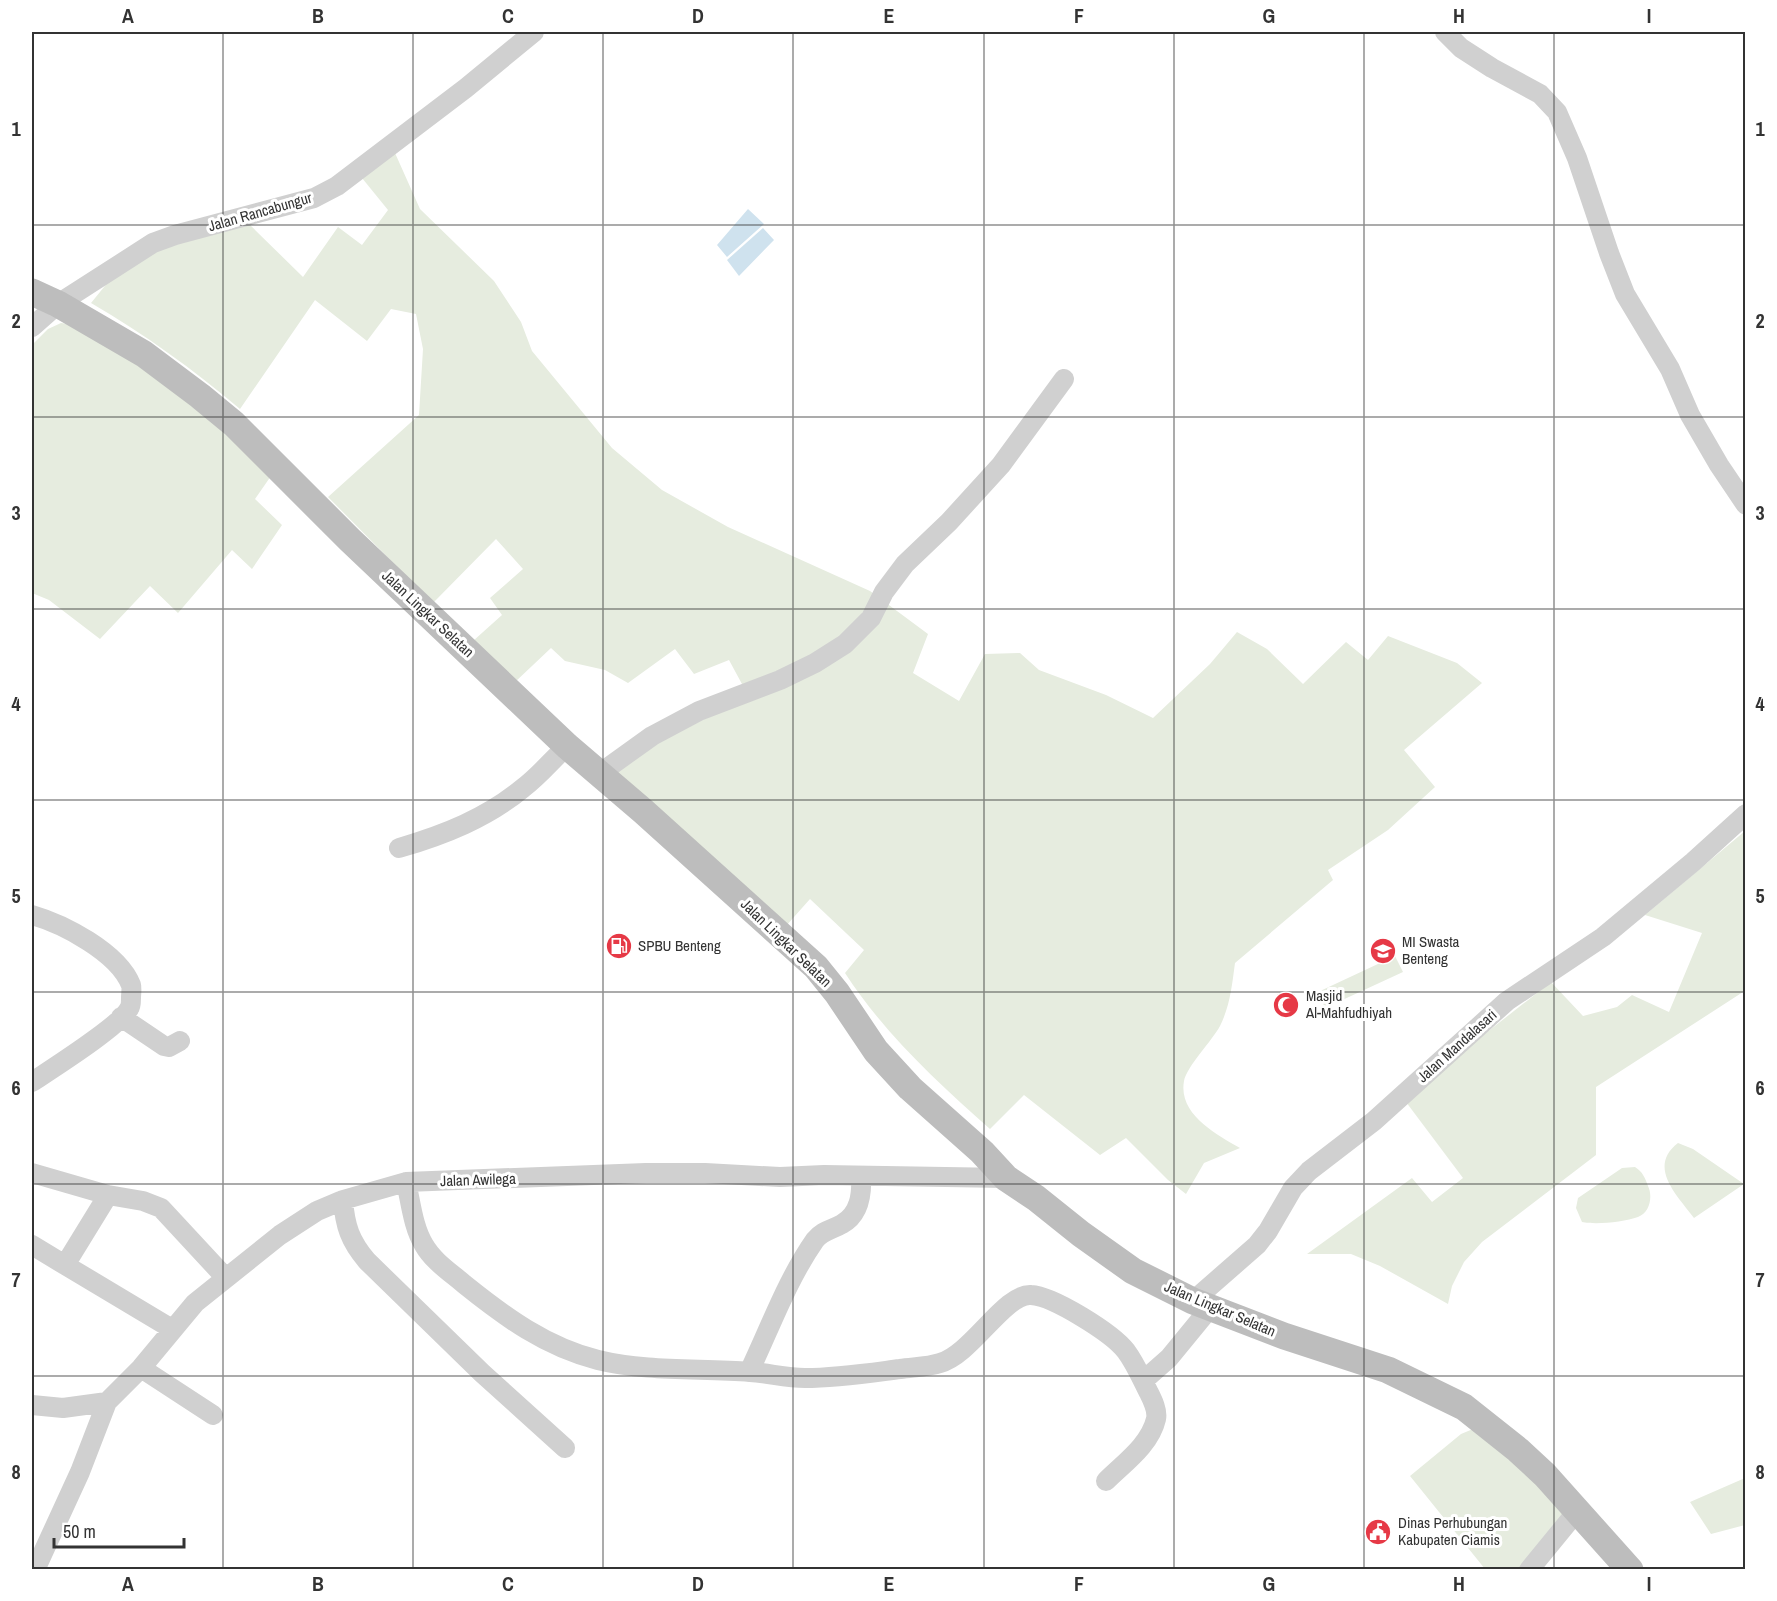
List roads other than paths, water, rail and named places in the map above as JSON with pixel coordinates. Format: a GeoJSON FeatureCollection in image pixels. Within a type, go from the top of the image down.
{"type":"FeatureCollection","features":[{"type":"Feature","properties":{"kind":"street","name":"Jalan Rancabungur"},"geometry":{"type":"LineString","coordinates":[[32,327],[58,304],[153,243],[314,198],[337,186],[466,88],[534,32]]}},
{"type":"Feature","properties":{"kind":"street"},"geometry":{"type":"LineString","coordinates":[[1445,32],[1461,48],[1540,94],[1557,112],[1577,158],[1625,294],[1670,369],[1690,415],[1746,505]]}},
{"type":"Feature","properties":{"kind":"street","name":"Jalan Lingkar Selatan"},"geometry":{"type":"LineString","coordinates":[[32,291],[144,354],[201,396],[234,424],[350,540],[567,746],[816,968],[837,993],[882,1058],[910,1088],[982,1152],[1006,1178],[1133,1271],[1202,1305],[1284,1336],[1388,1370],[1464,1407],[1518,1450],[1578,1510],[1630,1569]]}},
{"type":"Feature","properties":{"kind":"street"},"geometry":{"type":"LineString","coordinates":[[599,774],[652,736],[689,716],[780,680],[815,663],[845,644],[871,618],[884,592],[905,564],[950,522],[1001,465],[1064,379]]}},
{"type":"Feature","properties":{"kind":"street"},"geometry":{"type":"LineString","coordinates":[[399,848],[458,829],[487,812],[523,788],[567,746]]}},
{"type":"Feature","properties":{"kind":"street","name":"Jalan Mandalasari"},"geometry":{"type":"LineString","coordinates":[[1143,1381],[1169,1358],[1202,1305],[1257,1245],[1268,1231],[1293,1188],[1309,1171],[1374,1121],[1507,1001],[1603,937],[1693,862],[1746,814]]}},
{"type":"Feature","properties":{"kind":"street"},"geometry":{"type":"LineString","coordinates":[[32,915],[46,919],[97,946],[118,965],[131,986],[130,1007],[121,1017],[93,1040],[32,1082]]}},
{"type":"Feature","properties":{"kind":"street"},"geometry":{"type":"LineString","coordinates":[[121,1017],[164,1046],[169,1047],[180,1041]]}},
{"type":"Feature","properties":{"kind":"street"},"geometry":{"type":"LineString","coordinates":[[32,1173],[108,1195],[143,1201],[161,1208],[225,1277]]}},
{"type":"Feature","properties":{"kind":"street","name":"Jalan Awilega"},"geometry":{"type":"LineString","coordinates":[[107,1402],[141,1368],[195,1303],[280,1235],[317,1211],[343,1200],[406,1182],[646,1173],[780,1177],[824,1175],[1006,1178]]}},
{"type":"Feature","properties":{"kind":"street"},"geometry":{"type":"LineString","coordinates":[[749,1372],[791,1280],[816,1239],[824,1231],[842,1225],[853,1216],[862,1191],[861,1176]]}},
{"type":"Feature","properties":{"kind":"street"},"geometry":{"type":"LineString","coordinates":[[406,1182],[418,1233],[425,1247],[441,1265],[528,1332],[553,1345],[599,1360],[644,1366],[813,1377],[854,1375],[941,1363],[970,1344],[994,1319],[1023,1295],[1033,1295],[1078,1315],[1107,1333],[1125,1349],[1156,1410],[1155,1422],[1146,1442],[1106,1481]]}},
{"type":"Feature","properties":{"kind":"street"},"geometry":{"type":"LineString","coordinates":[[65,1265],[108,1195]]}},
{"type":"Feature","properties":{"kind":"street"},"geometry":{"type":"LineString","coordinates":[[343,1200],[349,1233],[368,1261],[482,1373],[565,1448]]}},
{"type":"Feature","properties":{"kind":"street"},"geometry":{"type":"LineString","coordinates":[[32,1245],[172,1329]]}},
{"type":"Feature","properties":{"kind":"street"},"geometry":{"type":"LineString","coordinates":[[141,1368],[213,1415]]}},
{"type":"Feature","properties":{"kind":"street"},"geometry":{"type":"LineString","coordinates":[[32,1405],[63,1408],[107,1402],[80,1472],[35,1569]]}},
{"type":"Feature","properties":{"kind":"street"},"geometry":{"type":"LineString","coordinates":[[1529,1569],[1578,1510]]}},
{"type":"Feature","properties":{"kind":"water"},"geometry":{"type":"Polygon","coordinates":[[[748,209],[764,224],[727,257],[717,245],[748,209]]]}},
{"type":"Feature","properties":{"kind":"water"},"geometry":{"type":"Polygon","coordinates":[[[763,228],[774,240],[739,276],[727,260],[763,228]]]}},
{"type":"Feature","properties":{"kind":"place","name":"SPBU Benteng"},"geometry":{"type":"Point","coordinates":[619,946]}},
{"type":"Feature","properties":{"kind":"place","name":"MI Swasta Benteng"},"geometry":{"type":"Point","coordinates":[1383,951]}},
{"type":"Feature","properties":{"kind":"place","name":"Masjid Al-Mahfudhiyah"},"geometry":{"type":"Point","coordinates":[1286,1005]}},
{"type":"Feature","properties":{"kind":"place","name":"Dinas Perhubungan Kabupaten Ciamis"},"geometry":{"type":"Point","coordinates":[1378,1532]}}]}
